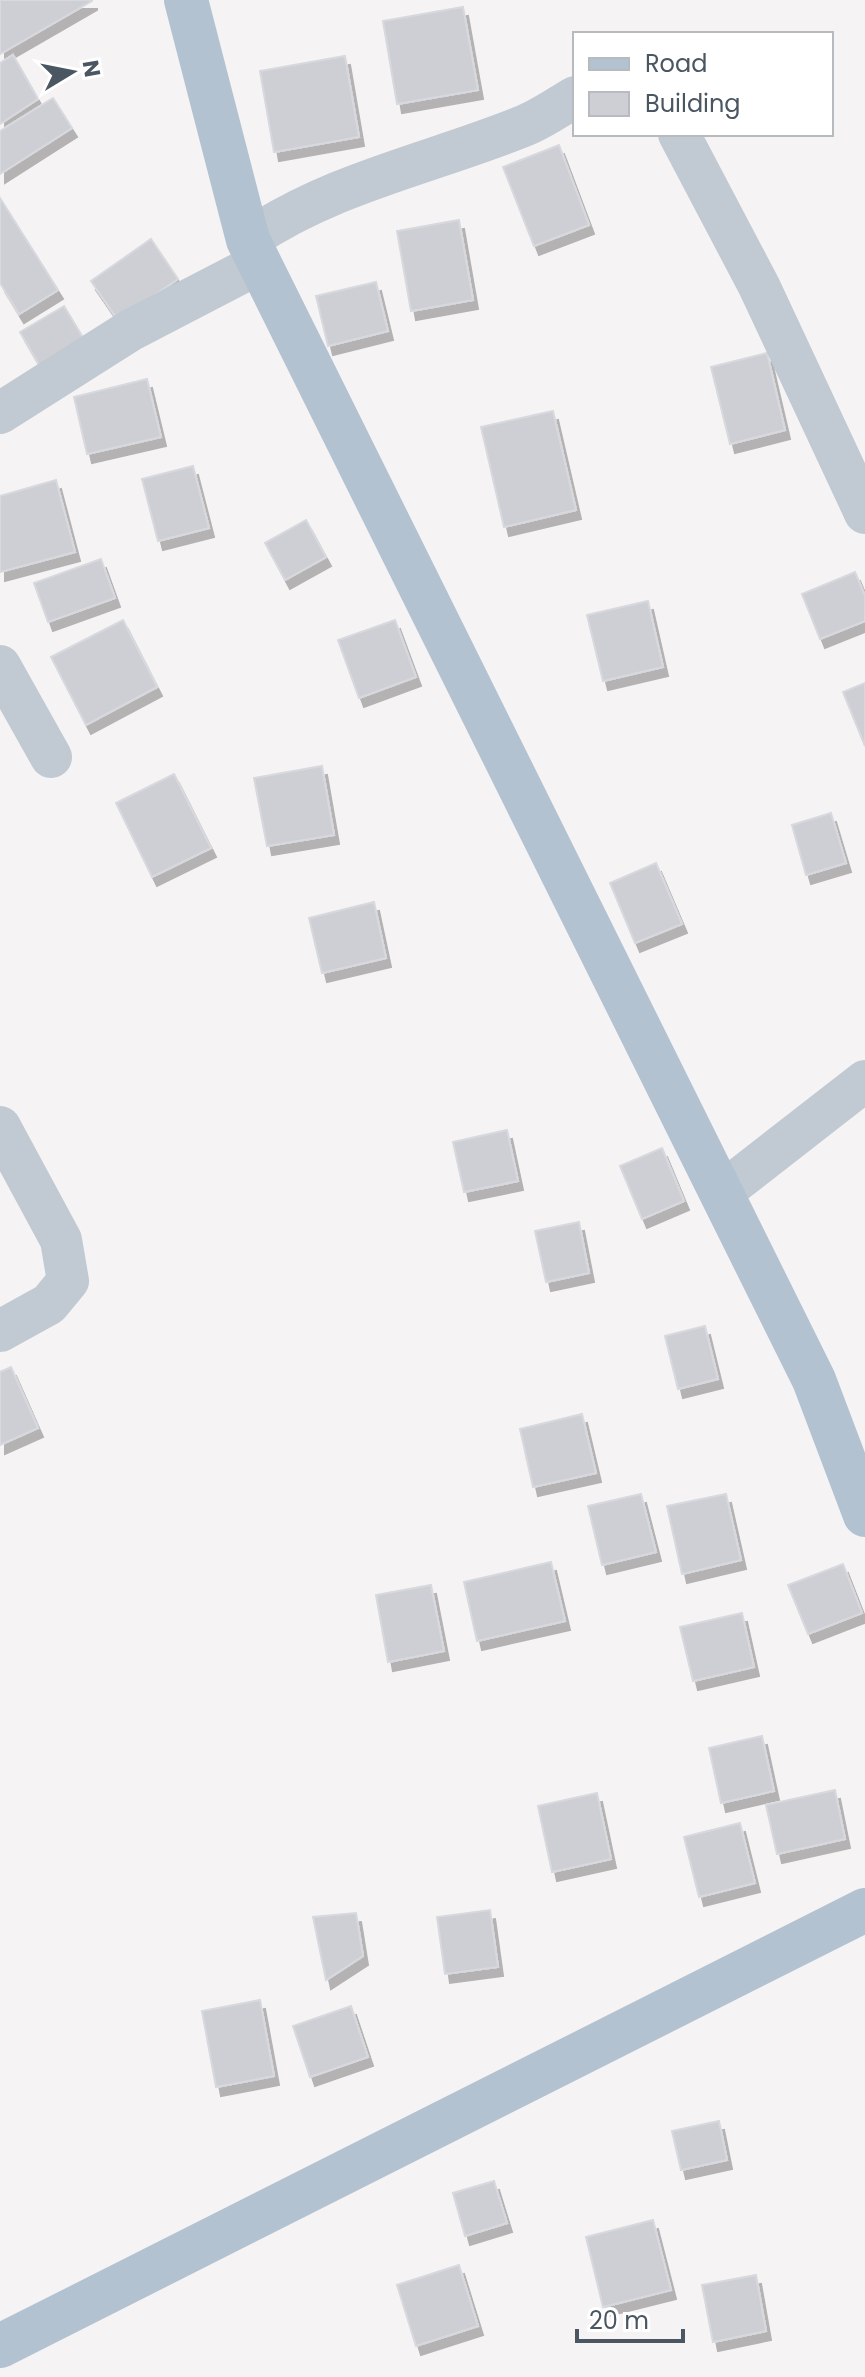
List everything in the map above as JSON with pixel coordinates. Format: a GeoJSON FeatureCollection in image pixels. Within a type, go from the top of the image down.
{"type":"FeatureCollection","features":[{"type":"Feature","properties":{"kind":"main road"},"geometry":{"type":"LineString","coordinates":[[186,0],[254,251],[814,1380],[865,1515]]}},
{"type":"Feature","properties":{"kind":"main road"},"geometry":{"type":"LineString","coordinates":[[0,2346],[865,1910]]}},
{"type":"Feature","properties":{"kind":"street"},"geometry":{"type":"LineString","coordinates":[[0,413],[254,251],[288,213],[378,176],[524,126],[573,98]]}},
{"type":"Feature","properties":{"kind":"street"},"geometry":{"type":"LineString","coordinates":[[680,136],[759,286],[865,513]]}},
{"type":"Feature","properties":{"kind":"street"},"geometry":{"type":"LineString","coordinates":[[0,666],[51,757]]}},
{"type":"Feature","properties":{"kind":"street"},"geometry":{"type":"LineString","coordinates":[[721,1193],[865,1081]]}},
{"type":"Feature","properties":{"kind":"street"},"geometry":{"type":"LineString","coordinates":[[0,1127],[61,1240],[68,1281],[49,1304],[0,1331]]}},
{"type":"Feature","properties":{"kind":"building"},"geometry":{"type":"Polygon","coordinates":[[[0,0],[92,0],[92,1],[0,54],[0,0]]]}},
{"type":"Feature","properties":{"kind":"building"},"geometry":{"type":"Polygon","coordinates":[[[463,7],[478,90],[397,104],[383,21],[463,7]]]}},
{"type":"Feature","properties":{"kind":"building"},"geometry":{"type":"Polygon","coordinates":[[[13,55],[38,99],[0,124],[0,63],[13,55]]]}},
{"type":"Feature","properties":{"kind":"building"},"geometry":{"type":"Polygon","coordinates":[[[345,56],[359,137],[274,152],[260,71],[345,56]]]}},
{"type":"Feature","properties":{"kind":"building"},"geometry":{"type":"Polygon","coordinates":[[[53,98],[72,128],[0,174],[0,131],[53,98]]]}},
{"type":"Feature","properties":{"kind":"building"},"geometry":{"type":"Polygon","coordinates":[[[559,145],[589,225],[534,246],[503,167],[559,145]]]}},
{"type":"Feature","properties":{"kind":"building"},"geometry":{"type":"Polygon","coordinates":[[[0,198],[58,290],[19,314],[0,283],[0,198]]]}},
{"type":"Feature","properties":{"kind":"building"},"geometry":{"type":"Polygon","coordinates":[[[459,220],[473,300],[411,311],[397,231],[459,220]]]}},
{"type":"Feature","properties":{"kind":"building"},"geometry":{"type":"Polygon","coordinates":[[[151,239],[178,279],[118,320],[91,281],[151,239]]]}},
{"type":"Feature","properties":{"kind":"building"},"geometry":{"type":"Polygon","coordinates":[[[376,282],[388,331],[328,346],[316,296],[376,282]]]}},
{"type":"Feature","properties":{"kind":"building"},"geometry":{"type":"Polygon","coordinates":[[[64,306],[85,341],[41,368],[20,332],[64,306]]]}},
{"type":"Feature","properties":{"kind":"building"},"geometry":{"type":"Polygon","coordinates":[[[767,353],[785,430],[730,444],[711,367],[767,353]]]}},
{"type":"Feature","properties":{"kind":"building"},"geometry":{"type":"Polygon","coordinates":[[[147,379],[161,437],[87,454],[74,397],[147,379]]]}},
{"type":"Feature","properties":{"kind":"building"},"geometry":{"type":"Polygon","coordinates":[[[553,411],[576,510],[504,527],[481,427],[553,411]]]}},
{"type":"Feature","properties":{"kind":"building"},"geometry":{"type":"Polygon","coordinates":[[[193,466],[209,528],[158,541],[142,479],[193,466]]]}},
{"type":"Feature","properties":{"kind":"building"},"geometry":{"type":"Polygon","coordinates":[[[56,480],[75,552],[0,572],[0,496],[56,480]]]}},
{"type":"Feature","properties":{"kind":"building"},"geometry":{"type":"Polygon","coordinates":[[[306,520],[326,557],[285,580],[265,543],[306,520]]]}},
{"type":"Feature","properties":{"kind":"building"},"geometry":{"type":"Polygon","coordinates":[[[101,559],[115,598],[48,622],[34,583],[101,559]]]}},
{"type":"Feature","properties":{"kind":"building"},"geometry":{"type":"Polygon","coordinates":[[[855,572],[865,596],[865,621],[820,639],[802,594],[855,572]]]}},
{"type":"Feature","properties":{"kind":"building"},"geometry":{"type":"Polygon","coordinates":[[[648,601],[663,667],[603,681],[587,615],[648,601]]]}},
{"type":"Feature","properties":{"kind":"building"},"geometry":{"type":"Polygon","coordinates":[[[123,620],[157,687],[86,725],[51,657],[123,620]]]}},
{"type":"Feature","properties":{"kind":"building"},"geometry":{"type":"Polygon","coordinates":[[[395,620],[416,677],[359,698],[338,640],[395,620]]]}},
{"type":"Feature","properties":{"kind":"building"},"geometry":{"type":"Polygon","coordinates":[[[865,683],[865,746],[843,692],[865,683]]]}},
{"type":"Feature","properties":{"kind":"building"},"geometry":{"type":"Polygon","coordinates":[[[322,766],[334,835],[267,846],[254,778],[322,766]]]}},
{"type":"Feature","properties":{"kind":"building"},"geometry":{"type":"Polygon","coordinates":[[[174,774],[211,848],[152,877],[116,803],[174,774]]]}},
{"type":"Feature","properties":{"kind":"building"},"geometry":{"type":"Polygon","coordinates":[[[831,813],[846,863],[806,875],[792,825],[831,813]]]}},
{"type":"Feature","properties":{"kind":"building"},"geometry":{"type":"Polygon","coordinates":[[[656,863],[682,924],[635,943],[610,883],[656,863]]]}},
{"type":"Feature","properties":{"kind":"building"},"geometry":{"type":"Polygon","coordinates":[[[374,902],[386,958],[322,973],[309,918],[374,902]]]}},
{"type":"Feature","properties":{"kind":"building"},"geometry":{"type":"Polygon","coordinates":[[[507,1130],[518,1181],[464,1192],[453,1142],[507,1130]]]}},
{"type":"Feature","properties":{"kind":"building"},"geometry":{"type":"Polygon","coordinates":[[[662,1148],[684,1201],[642,1219],[620,1166],[662,1148]]]}},
{"type":"Feature","properties":{"kind":"building"},"geometry":{"type":"Polygon","coordinates":[[[579,1222],[589,1273],[546,1282],[535,1231],[579,1222]]]}},
{"type":"Feature","properties":{"kind":"building"},"geometry":{"type":"Polygon","coordinates":[[[705,1326],[718,1379],[678,1389],[665,1336],[705,1326]]]}},
{"type":"Feature","properties":{"kind":"building"},"geometry":{"type":"Polygon","coordinates":[[[11,1367],[38,1428],[0,1445],[0,1372],[11,1367]]]}},
{"type":"Feature","properties":{"kind":"building"},"geometry":{"type":"Polygon","coordinates":[[[582,1414],[596,1473],[533,1487],[520,1429],[582,1414]]]}},
{"type":"Feature","properties":{"kind":"building"},"geometry":{"type":"Polygon","coordinates":[[[641,1494],[656,1552],[602,1565],[588,1506],[641,1494]]]}},
{"type":"Feature","properties":{"kind":"building"},"geometry":{"type":"Polygon","coordinates":[[[726,1494],[741,1560],[682,1574],[667,1506],[726,1494]]]}},
{"type":"Feature","properties":{"kind":"building"},"geometry":{"type":"Polygon","coordinates":[[[551,1562],[565,1621],[477,1641],[464,1582],[551,1562]]]}},
{"type":"Feature","properties":{"kind":"building"},"geometry":{"type":"Polygon","coordinates":[[[843,1564],[862,1613],[808,1634],[788,1585],[843,1564]]]}},
{"type":"Feature","properties":{"kind":"building"},"geometry":{"type":"Polygon","coordinates":[[[431,1585],[444,1651],[388,1662],[376,1595],[431,1585]]]}},
{"type":"Feature","properties":{"kind":"building"},"geometry":{"type":"Polygon","coordinates":[[[742,1613],[754,1667],[693,1681],[680,1627],[742,1613]]]}},
{"type":"Feature","properties":{"kind":"building"},"geometry":{"type":"Polygon","coordinates":[[[762,1736],[774,1791],[721,1803],[709,1748],[762,1736]]]}},
{"type":"Feature","properties":{"kind":"building"},"geometry":{"type":"Polygon","coordinates":[[[835,1790],[845,1839],[777,1854],[766,1805],[835,1790]]]}},
{"type":"Feature","properties":{"kind":"building"},"geometry":{"type":"Polygon","coordinates":[[[597,1793],[611,1859],[552,1872],[538,1806],[597,1793]]]}},
{"type":"Feature","properties":{"kind":"building"},"geometry":{"type":"Polygon","coordinates":[[[740,1823],[755,1883],[699,1897],[684,1837],[740,1823]]]}},
{"type":"Feature","properties":{"kind":"building"},"geometry":{"type":"Polygon","coordinates":[[[490,1910],[498,1967],[445,1974],[437,1917],[490,1910]]]}},
{"type":"Feature","properties":{"kind":"building"},"geometry":{"type":"Polygon","coordinates":[[[356,1913],[363,1956],[326,1980],[313,1917],[356,1913]]]}},
{"type":"Feature","properties":{"kind":"building"},"geometry":{"type":"Polygon","coordinates":[[[260,2000],[274,2076],[216,2087],[202,2011],[260,2000]]]}},
{"type":"Feature","properties":{"kind":"building"},"geometry":{"type":"Polygon","coordinates":[[[351,2006],[368,2057],[310,2077],[293,2026],[351,2006]]]}},
{"type":"Feature","properties":{"kind":"building"},"geometry":{"type":"Polygon","coordinates":[[[719,2121],[727,2160],[681,2170],[672,2131],[719,2121]]]}},
{"type":"Feature","properties":{"kind":"building"},"geometry":{"type":"Polygon","coordinates":[[[494,2181],[507,2223],[465,2236],[453,2193],[494,2181]]]}},
{"type":"Feature","properties":{"kind":"building"},"geometry":{"type":"Polygon","coordinates":[[[653,2220],[671,2290],[603,2307],[586,2237],[653,2220]]]}},
{"type":"Feature","properties":{"kind":"building"},"geometry":{"type":"Polygon","coordinates":[[[459,2265],[478,2326],[416,2346],[397,2285],[459,2265]]]}},
{"type":"Feature","properties":{"kind":"building"},"geometry":{"type":"Polygon","coordinates":[[[756,2275],[766,2331],[713,2342],[702,2285],[756,2275]]]}}]}
